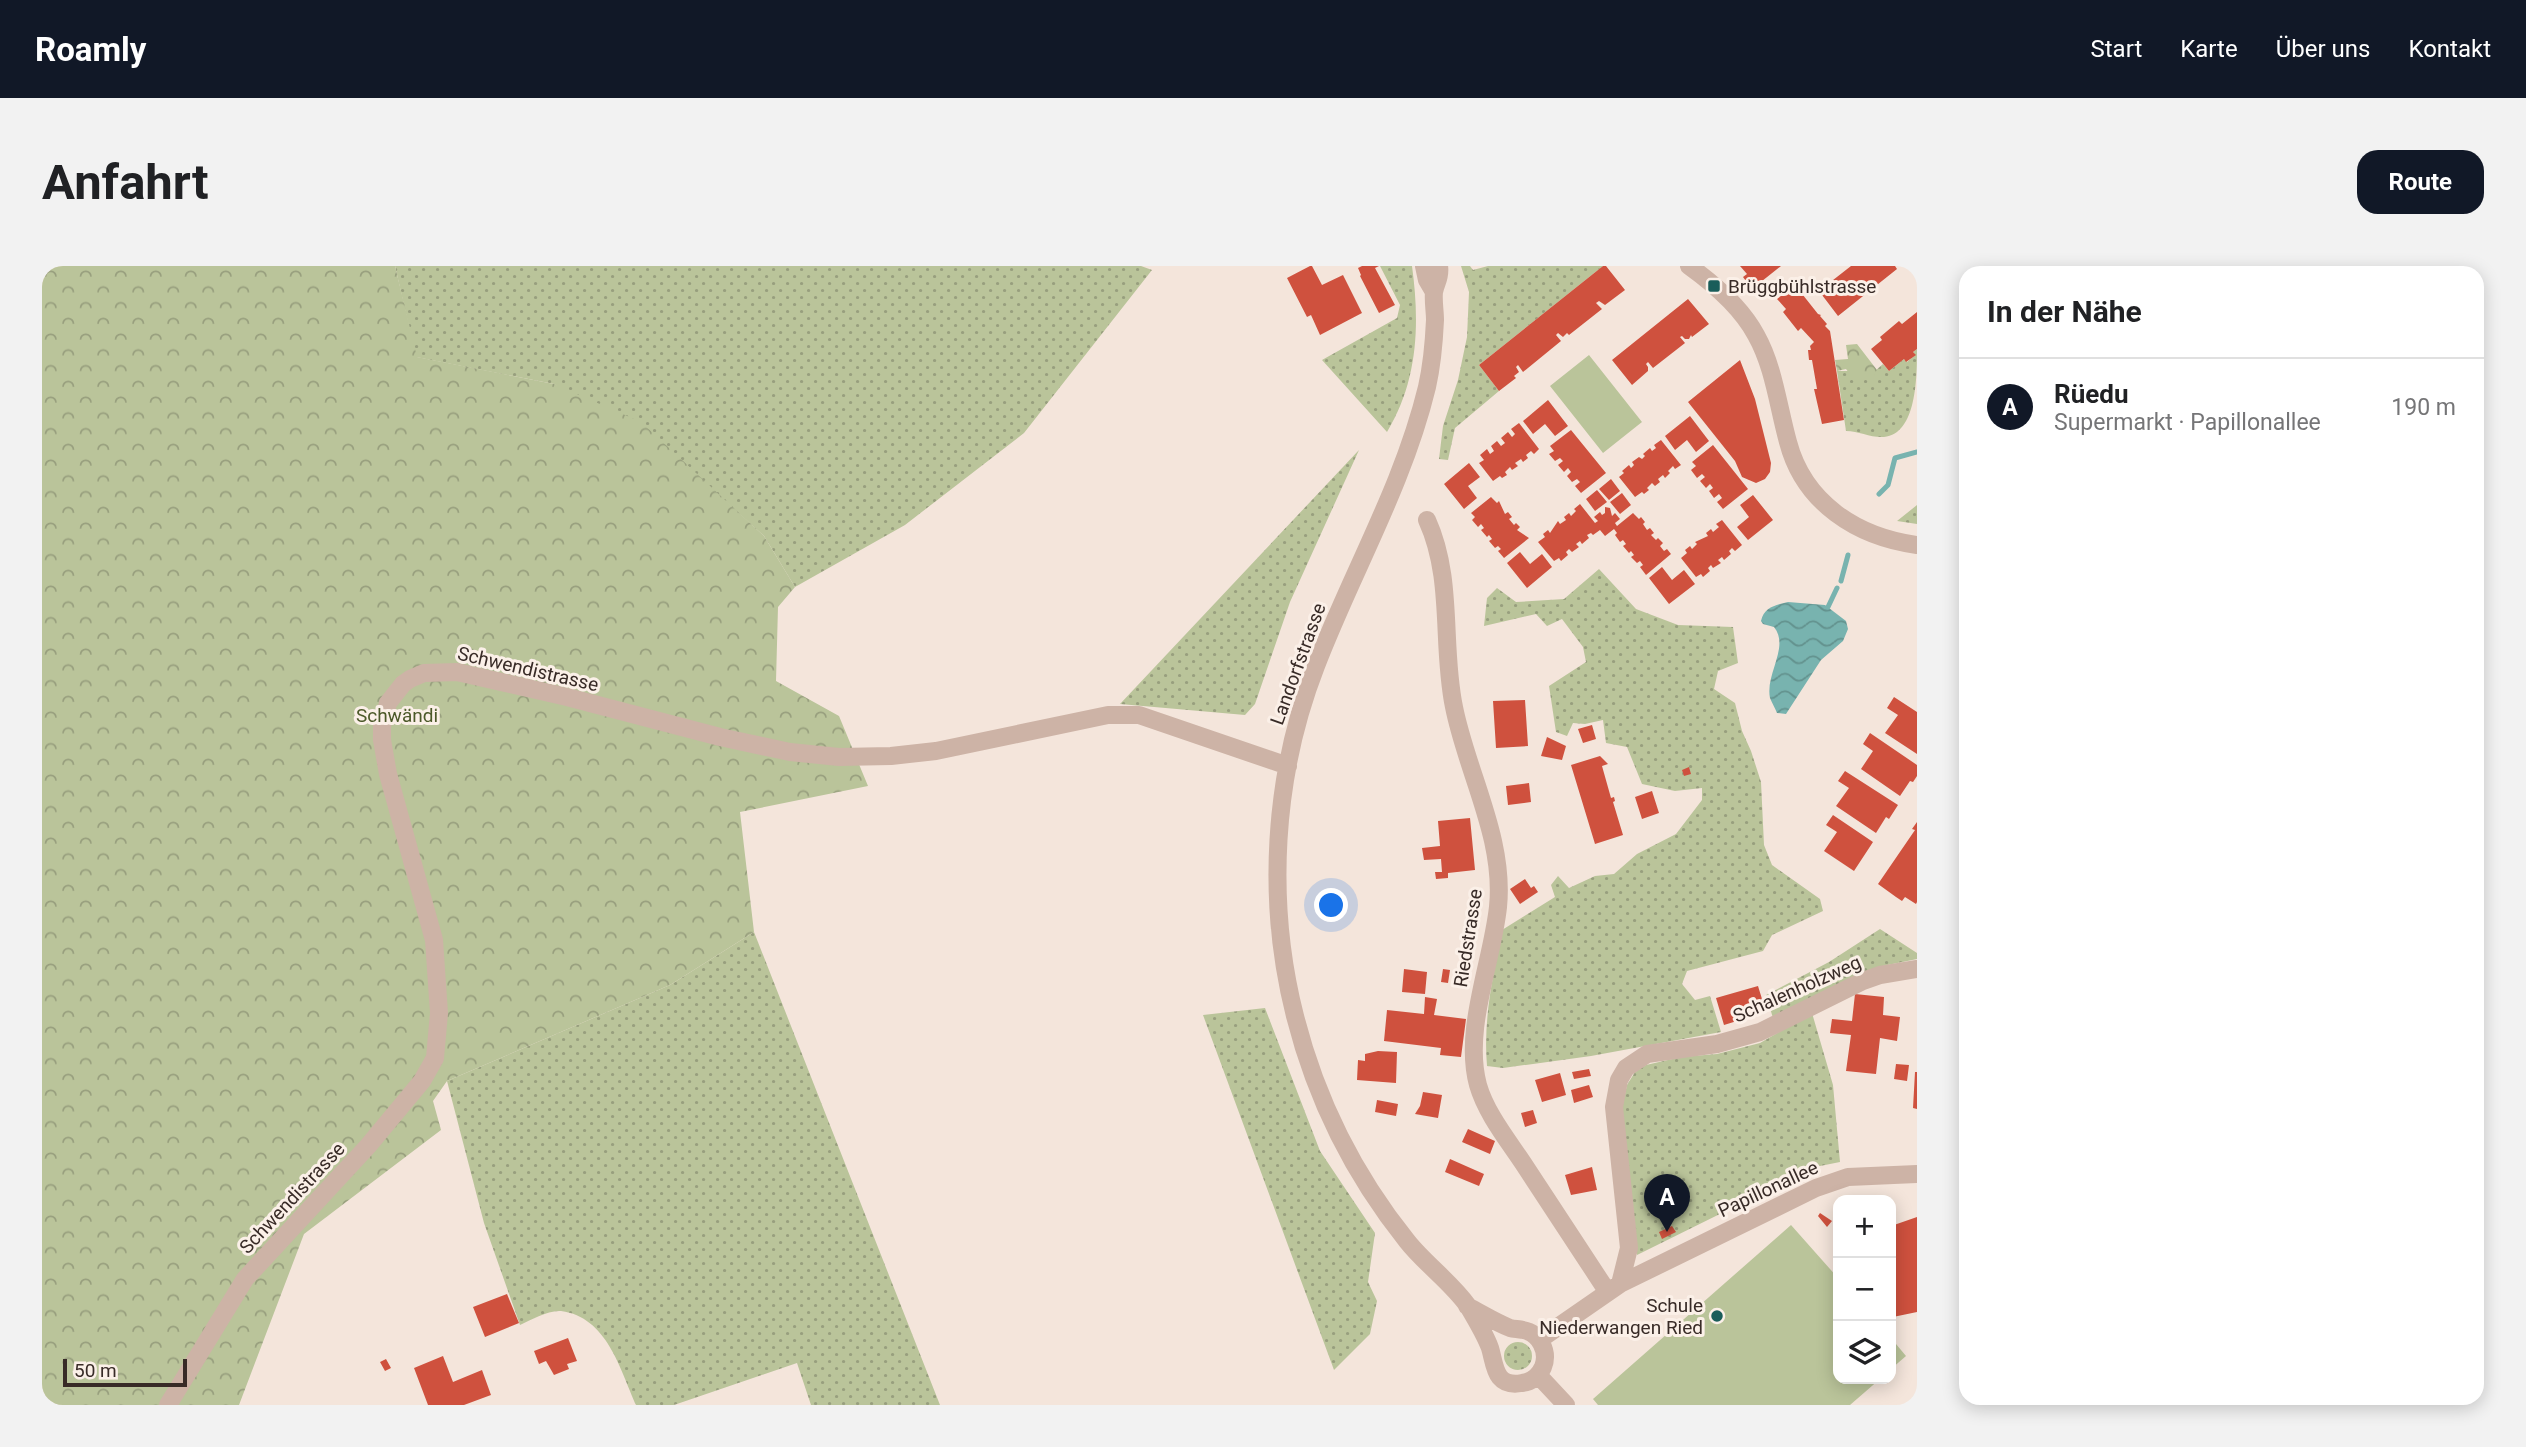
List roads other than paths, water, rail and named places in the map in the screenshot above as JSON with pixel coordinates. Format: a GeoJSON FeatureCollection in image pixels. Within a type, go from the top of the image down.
{"type":"FeatureCollection","features":[{"type":"Feature","properties":{"kind":"street","name":"Landorfstrasse"},"geometry":{"type":"LineString","coordinates":[[1424,266],[1427,280],[1434,292]]}},
{"type":"Feature","properties":{"kind":"street","name":"Landorfstrasse"},"geometry":{"type":"LineString","coordinates":[[1439,266],[1440,274],[1434,292],[1431,368],[1414,436],[1389,502],[1315,669],[1300,713],[1288,766],[1279,837],[1280,923],[1292,1002],[1306,1053],[1329,1114],[1370,1191],[1411,1245],[1467,1306],[1491,1351],[1494,1368],[1506,1381],[1523,1383],[1538,1375]]}},
{"type":"Feature","properties":{"kind":"street"},"geometry":{"type":"LineString","coordinates":[[1689,266],[1729,301],[1757,337],[1772,374],[1789,446],[1801,474],[1818,498],[1836,515],[1876,537],[1917,545]]}},
{"type":"Feature","properties":{"kind":"street","name":"Riedstrasse"},"geometry":{"type":"LineString","coordinates":[[1427,520],[1438,551],[1443,579],[1454,709],[1491,833],[1498,868],[1498,907],[1475,1038],[1478,1084],[1495,1121],[1614,1287]]}},
{"type":"Feature","properties":{"kind":"street","name":"Schwendistrasse"},"geometry":{"type":"LineString","coordinates":[[168,1405],[245,1279],[368,1146],[422,1080],[435,1058],[439,1013],[434,940],[388,774],[382,726],[388,703],[410,679],[433,672],[465,674],[567,697],[707,734],[790,752],[839,757],[936,751],[1108,715],[1139,715],[1288,766]]}},
{"type":"Feature","properties":{"kind":"street","name":"Schalenholzweg"},"geometry":{"type":"LineString","coordinates":[[1614,1287],[1629,1248],[1614,1107],[1619,1080],[1626,1068],[1647,1055],[1717,1044],[1760,1032],[1863,981],[1880,975],[1917,970]]}},
{"type":"Feature","properties":{"kind":"street","name":"Papillonallee"},"geometry":{"type":"LineString","coordinates":[[1539,1340],[1614,1287],[1816,1188],[1848,1177],[1917,1174]]}},
{"type":"Feature","properties":{"kind":"street","name":"Landorfstrasse"},"geometry":{"type":"LineString","coordinates":[[1467,1306],[1514,1330],[1532,1333],[1539,1340]]}},
{"type":"Feature","properties":{"kind":"street"},"geometry":{"type":"LineString","coordinates":[[1491,1351],[1497,1339],[1514,1330]]}},
{"type":"Feature","properties":{"kind":"street"},"geometry":{"type":"LineString","coordinates":[[1539,1340],[1545,1353],[1545,1361],[1538,1375],[1566,1405]]}},
{"type":"Feature","properties":{"kind":"water"},"geometry":{"type":"Polygon","coordinates":[[[1788,602],[1825,605],[1846,621],[1848,629],[1843,641],[1821,660],[1786,714],[1777,713],[1769,689],[1778,652],[1778,635],[1774,627],[1761,621],[1768,610],[1788,602]]]}},
{"type":"Feature","properties":{"kind":"waterway"},"geometry":{"type":"LineString","coordinates":[[1879,494],[1888,485],[1895,458],[1917,452]]}},
{"type":"Feature","properties":{"kind":"waterway"},"geometry":{"type":"LineString","coordinates":[[1841,581],[1848,555]]}},
{"type":"Feature","properties":{"kind":"waterway"},"geometry":{"type":"LineString","coordinates":[[1828,607],[1837,588]]}},
{"type":"Feature","properties":{"kind":"place","name":"Brüggbühlstrasse"},"geometry":{"type":"Point","coordinates":[1714,286]}},
{"type":"Feature","properties":{"kind":"place","name":"Rüedu"},"geometry":{"type":"Point","coordinates":[1667,1232]}},
{"type":"Feature","properties":{"kind":"place","name":"Schule Niederwangen Ried"},"geometry":{"type":"Point","coordinates":[1717,1316]}},
{"type":"Feature","properties":{"kind":"park label","name":"Schwändi"},"geometry":{"type":"Point","coordinates":[397,715]}}]}
